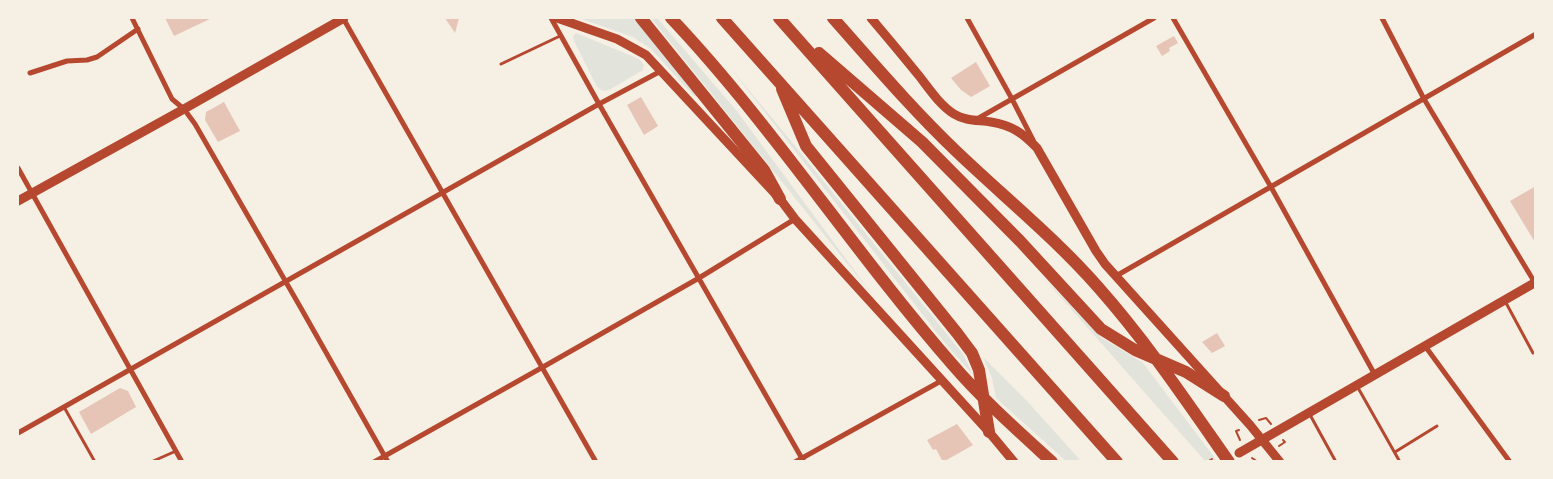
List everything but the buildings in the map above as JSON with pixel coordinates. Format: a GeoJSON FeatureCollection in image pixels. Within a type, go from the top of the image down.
{"type":"FeatureCollection","features":[{"type":"Feature","properties":{"kind":"highway"},"geometry":{"type":"LineString","coordinates":[[641,18],[764,170],[780,199]]}},
{"type":"Feature","properties":{"kind":"highway"},"geometry":{"type":"LineString","coordinates":[[671,18],[739,95],[953,366],[1052,462]]}},
{"type":"Feature","properties":{"kind":"highway"},"geometry":{"type":"LineString","coordinates":[[722,18],[1117,462]]}},
{"type":"Feature","properties":{"kind":"highway"},"geometry":{"type":"LineString","coordinates":[[780,18],[922,142],[1020,241],[1100,330],[1135,350],[1186,372],[1224,396]]}},
{"type":"Feature","properties":{"kind":"highway"},"geometry":{"type":"LineString","coordinates":[[780,18],[1172,460]]}},
{"type":"Feature","properties":{"kind":"highway"},"geometry":{"type":"LineString","coordinates":[[833,18],[912,108],[956,152],[1052,239],[1097,286],[1138,334],[1214,440],[1234,457]]}},
{"type":"Feature","properties":{"kind":"highway"},"geometry":{"type":"LineString","coordinates":[[778,80],[806,146],[972,353],[979,370],[989,432]]}},
{"type":"Feature","properties":{"kind":"street"},"geometry":{"type":"LineString","coordinates":[[132,18],[172,98],[195,124],[388,462]]}},
{"type":"Feature","properties":{"kind":"street"},"geometry":{"type":"LineString","coordinates":[[18,201],[184,110],[343,18],[596,462]]}},
{"type":"Feature","properties":{"kind":"street"},"geometry":{"type":"LineString","coordinates":[[552,18],[599,104],[803,459]]}},
{"type":"Feature","properties":{"kind":"street"},"geometry":{"type":"LineString","coordinates":[[557,18],[618,39],[646,55],[780,199],[1014,462]]}},
{"type":"Feature","properties":{"kind":"street"},"geometry":{"type":"LineString","coordinates":[[871,18],[944,106],[954,114],[974,121],[990,122],[1011,127],[1025,136],[1036,148]]}},
{"type":"Feature","properties":{"kind":"street"},"geometry":{"type":"LineString","coordinates":[[967,18],[1012,99],[1036,148],[1096,251],[1116,276],[1262,439],[1280,462]]}},
{"type":"Feature","properties":{"kind":"street"},"geometry":{"type":"LineString","coordinates":[[974,121],[1154,18]]}},
{"type":"Feature","properties":{"kind":"street"},"geometry":{"type":"LineString","coordinates":[[1173,18],[1271,187],[1375,375]]}},
{"type":"Feature","properties":{"kind":"street"},"geometry":{"type":"LineString","coordinates":[[1234,457],[1262,439],[1536,283],[1424,99],[1382,18]]}},
{"type":"Feature","properties":{"kind":"street"},"geometry":{"type":"LineString","coordinates":[[30,73],[66,61],[87,60],[96,57],[138,29]]}},
{"type":"Feature","properties":{"kind":"street"},"geometry":{"type":"LineString","coordinates":[[1116,276],[1536,34]]}},
{"type":"Feature","properties":{"kind":"street"},"geometry":{"type":"LineString","coordinates":[[18,433],[599,104],[662,71]]}},
{"type":"Feature","properties":{"kind":"street"},"geometry":{"type":"LineString","coordinates":[[18,168],[182,462]]}},
{"type":"Feature","properties":{"kind":"street"},"geometry":{"type":"LineString","coordinates":[[374,462],[699,278],[795,218]]}},
{"type":"Feature","properties":{"kind":"street"},"geometry":{"type":"LineString","coordinates":[[1425,346],[1510,462]]}},
{"type":"Feature","properties":{"kind":"street"},"geometry":{"type":"LineString","coordinates":[[795,462],[942,381]]}},
{"type":"Feature","properties":{"kind":"lane"},"geometry":{"type":"LineString","coordinates":[[501,64],[561,36]]}},
{"type":"Feature","properties":{"kind":"lane"},"geometry":{"type":"LineString","coordinates":[[1505,300],[1533,353]]}},
{"type":"Feature","properties":{"kind":"lane"},"geometry":{"type":"LineString","coordinates":[[1356,386],[1400,462]]}},
{"type":"Feature","properties":{"kind":"lane"},"geometry":{"type":"LineString","coordinates":[[64,407],[95,462]]}},
{"type":"Feature","properties":{"kind":"lane"},"geometry":{"type":"LineString","coordinates":[[1309,413],[1336,462]]}},
{"type":"Feature","properties":{"kind":"lane"},"geometry":{"type":"LineString","coordinates":[[1394,452],[1437,426]]}},
{"type":"Feature","properties":{"kind":"lane"},"geometry":{"type":"LineString","coordinates":[[151,462],[176,451]]}},
{"type":"Feature","properties":{"kind":"shaded area"},"geometry":{"type":"Polygon","coordinates":[[[579,18],[635,18],[700,96],[694,96],[650,48],[633,37],[579,18]]]}},
{"type":"Feature","properties":{"kind":"shaded area"},"geometry":{"type":"Polygon","coordinates":[[[651,18],[658,19],[736,110],[874,297],[651,18]]]}},
{"type":"Feature","properties":{"kind":"shaded area"},"geometry":{"type":"Polygon","coordinates":[[[576,33],[639,59],[644,65],[643,70],[609,90],[603,91],[597,87],[574,41],[573,36],[576,33]]]}},
{"type":"Feature","properties":{"kind":"shaded area"},"geometry":{"type":"Polygon","coordinates":[[[728,65],[963,354],[973,375],[944,342],[728,65]]]}},
{"type":"Feature","properties":{"kind":"shaded area"},"geometry":{"type":"Polygon","coordinates":[[[1042,276],[1102,338],[1143,363],[1217,461],[1205,461],[1042,276]]]}},
{"type":"Feature","properties":{"kind":"shaded area"},"geometry":{"type":"Polygon","coordinates":[[[983,357],[1027,401],[1081,461],[1066,461],[996,398],[992,378],[983,357]]]}}]}
